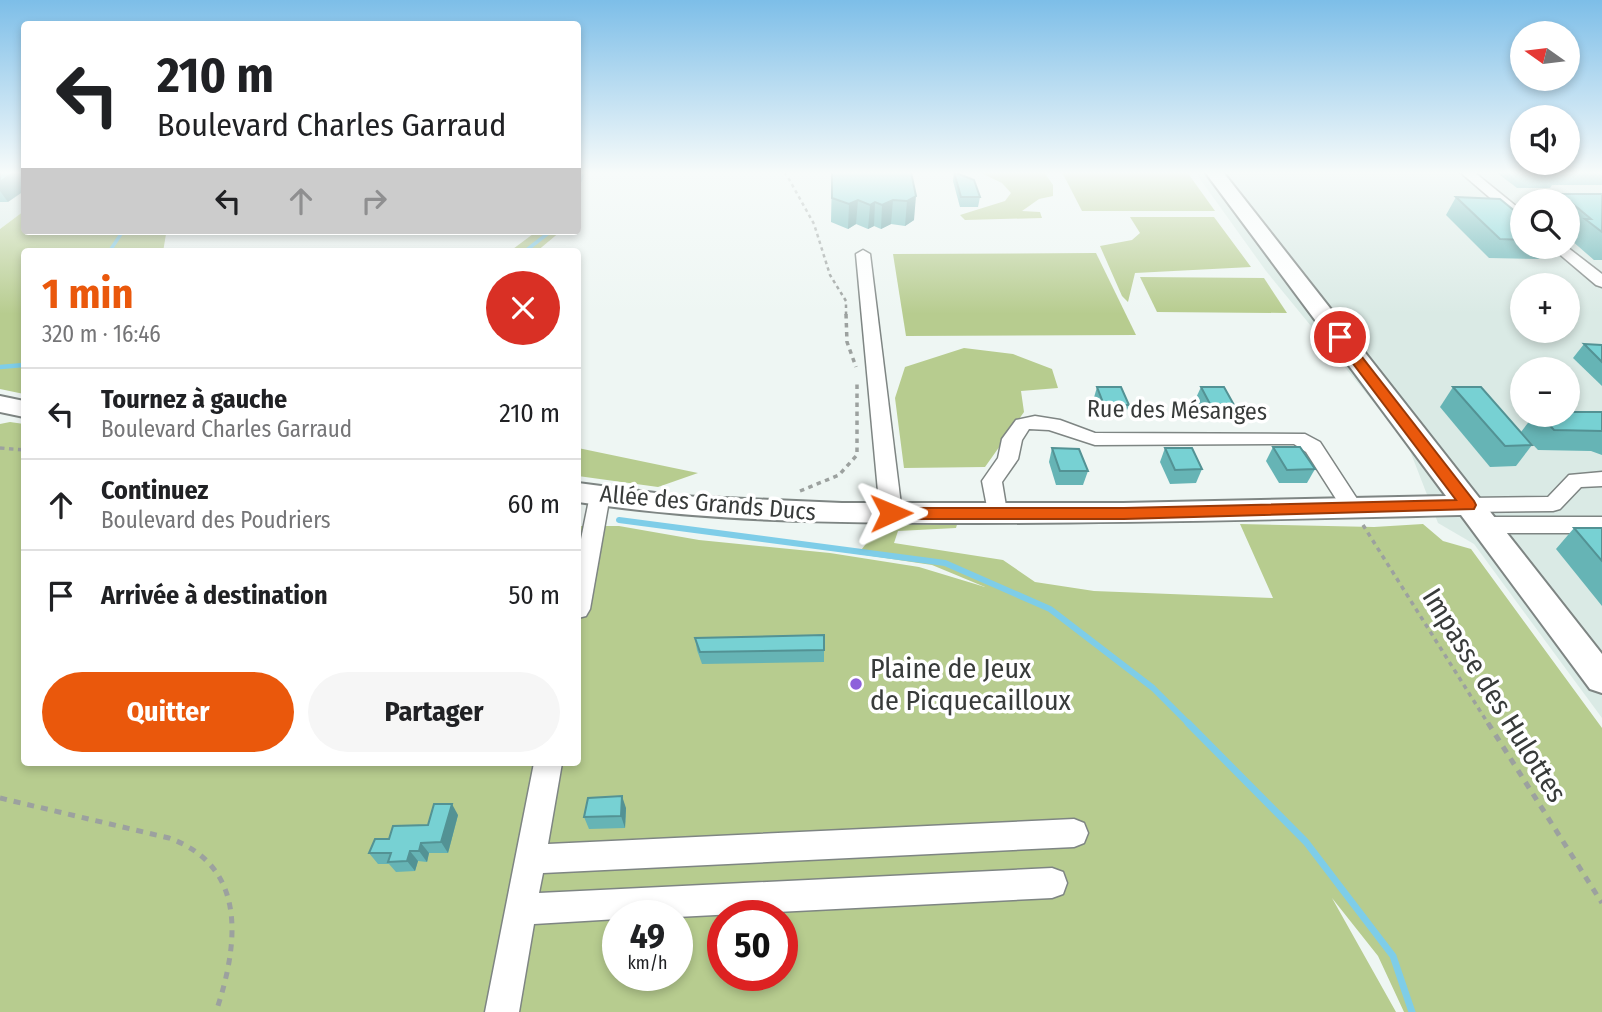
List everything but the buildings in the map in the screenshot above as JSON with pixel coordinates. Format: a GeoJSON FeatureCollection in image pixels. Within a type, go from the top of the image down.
{"type":"FeatureCollection","features":[{"type":"Feature","properties":{"kind":"main road"},"geometry":{"type":"LineString","coordinates":[[1250,219],[1602,679]]}},
{"type":"Feature","properties":{"kind":"main road"},"geometry":{"type":"LineString","coordinates":[[0,404],[21,408]]}},
{"type":"Feature","properties":{"kind":"main road","name":"Allée des Grands Ducs"},"geometry":{"type":"LineString","coordinates":[[589,494],[678,506],[891,513],[1124,513],[1352,508],[1476,515]]}},
{"type":"Feature","properties":{"kind":"street"},"geometry":{"type":"LineString","coordinates":[[863,254],[891,513]]}},
{"type":"Feature","properties":{"kind":"street"},"geometry":{"type":"LineString","coordinates":[[1573,259],[1602,282]]}},
{"type":"Feature","properties":{"kind":"street","name":"Rue des Mésanges"},"geometry":{"type":"LineString","coordinates":[[996,512],[992,481],[1008,459],[1012,439],[1023,424],[1041,420],[1078,437],[1096,439],[1298,438],[1313,447],[1352,508]]}},
{"type":"Feature","properties":{"kind":"street"},"geometry":{"type":"LineString","coordinates":[[1476,515],[1553,504],[1576,480],[1602,480]]}},
{"type":"Feature","properties":{"kind":"street"},"geometry":{"type":"LineString","coordinates":[[581,578],[589,494]]}},
{"type":"Feature","properties":{"kind":"street"},"geometry":{"type":"LineString","coordinates":[[1476,515],[1602,525]]}},
{"type":"Feature","properties":{"kind":"street"},"geometry":{"type":"LineString","coordinates":[[502,1012],[547,766]]}},
{"type":"Feature","properties":{"kind":"street"},"geometry":{"type":"LineString","coordinates":[[529,859],[1074,833]]}},
{"type":"Feature","properties":{"kind":"street"},"geometry":{"type":"LineString","coordinates":[[520,909],[1052,883]]}},
{"type":"Feature","properties":{"kind":"path"},"geometry":{"type":"LineString","coordinates":[[791,495],[839,475],[857,455],[857,370],[847,342],[846,301],[830,275],[811,219]]}},
{"type":"Feature","properties":{"kind":"path"},"geometry":{"type":"LineString","coordinates":[[0,448],[21,450]]}},
{"type":"Feature","properties":{"kind":"path","name":"Impasse des Hulottes"},"geometry":{"type":"LineString","coordinates":[[1352,508],[1602,904]]}},
{"type":"Feature","properties":{"kind":"path"},"geometry":{"type":"LineString","coordinates":[[0,798],[174,840],[204,858],[225,886],[233,923],[229,969],[216,1012]]}},
{"type":"Feature","properties":{"kind":"shaded area"},"geometry":{"type":"Polygon","coordinates":[[[0,219],[13,219],[0,229],[0,219]]]}},
{"type":"Feature","properties":{"kind":"shaded area"},"geometry":{"type":"Polygon","coordinates":[[[1229,219],[1510,219],[1510,259],[1580,259],[1580,219],[1602,219],[1602,718],[1474,544],[1438,523],[1407,443],[1266,271],[1229,219]]]}},
{"type":"Feature","properties":{"kind":"green space"},"geometry":{"type":"Polygon","coordinates":[[[13,219],[21,219],[21,235],[166,235],[164,248],[21,248],[21,393],[0,389],[0,229],[13,219]]]}},
{"type":"Feature","properties":{"kind":"green space"},"geometry":{"type":"Polygon","coordinates":[[[1131,219],[1216,219],[1251,267],[1135,273],[1128,302],[1122,296],[1100,246],[1132,240],[1140,233],[1131,219]]]}},
{"type":"Feature","properties":{"kind":"green space"},"geometry":{"type":"Polygon","coordinates":[[[532,235],[556,235],[541,248],[514,248],[532,235]]]}},
{"type":"Feature","properties":{"kind":"green space"},"geometry":{"type":"Polygon","coordinates":[[[1096,253],[1136,335],[906,336],[893,254],[1096,253]]]}},
{"type":"Feature","properties":{"kind":"green space"},"geometry":{"type":"Polygon","coordinates":[[[1140,277],[1264,278],[1287,313],[1157,312],[1140,277]]]}},
{"type":"Feature","properties":{"kind":"green space"},"geometry":{"type":"Polygon","coordinates":[[[964,348],[1013,354],[1052,369],[1058,388],[1021,391],[1024,412],[985,467],[904,468],[895,398],[905,367],[964,348]]]}},
{"type":"Feature","properties":{"kind":"green space","name":"Plaine de Jeux de Picquecailloux"},"geometry":{"type":"Polygon","coordinates":[[[0,424],[21,424],[21,766],[581,766],[581,526],[619,526],[699,540],[830,553],[919,567],[985,587],[932,565],[858,554],[883,522],[958,521],[956,528],[898,531],[894,543],[1003,560],[1035,582],[1094,591],[1273,598],[1240,524],[1374,527],[1423,524],[1443,541],[1471,549],[1602,728],[1602,1012],[1404,1012],[1378,956],[1332,898],[1396,1012],[0,1012],[0,424]]]}},
{"type":"Feature","properties":{"kind":"green space"},"geometry":{"type":"Polygon","coordinates":[[[581,449],[698,473],[658,487],[581,476],[581,449]]]}},
{"type":"Feature","properties":{"kind":"waterway"},"geometry":{"type":"LineString","coordinates":[[112,248],[120,235]]}},
{"type":"Feature","properties":{"kind":"waterway"},"geometry":{"type":"LineString","coordinates":[[529,248],[546,235]]}},
{"type":"Feature","properties":{"kind":"waterway"},"geometry":{"type":"LineString","coordinates":[[0,367],[21,365]]}},
{"type":"Feature","properties":{"kind":"waterway"},"geometry":{"type":"LineString","coordinates":[[619,520],[945,563],[1050,609],[1153,688],[1188,723]]}},
{"type":"Feature","properties":{"kind":"waterway"},"geometry":{"type":"LineString","coordinates":[[1188,723],[1306,842],[1393,956],[1412,1012]]}},
{"type":"Feature","properties":{"kind":"place","name":"Plaine de Jeux de Picquecailloux"},"geometry":{"type":"Point","coordinates":[856,684]}},
{"type":"Feature","properties":{"kind":"route"},"geometry":{"type":"LineString","coordinates":[[891,513],[1124,513],[1468,505],[1340,337]]}}]}
